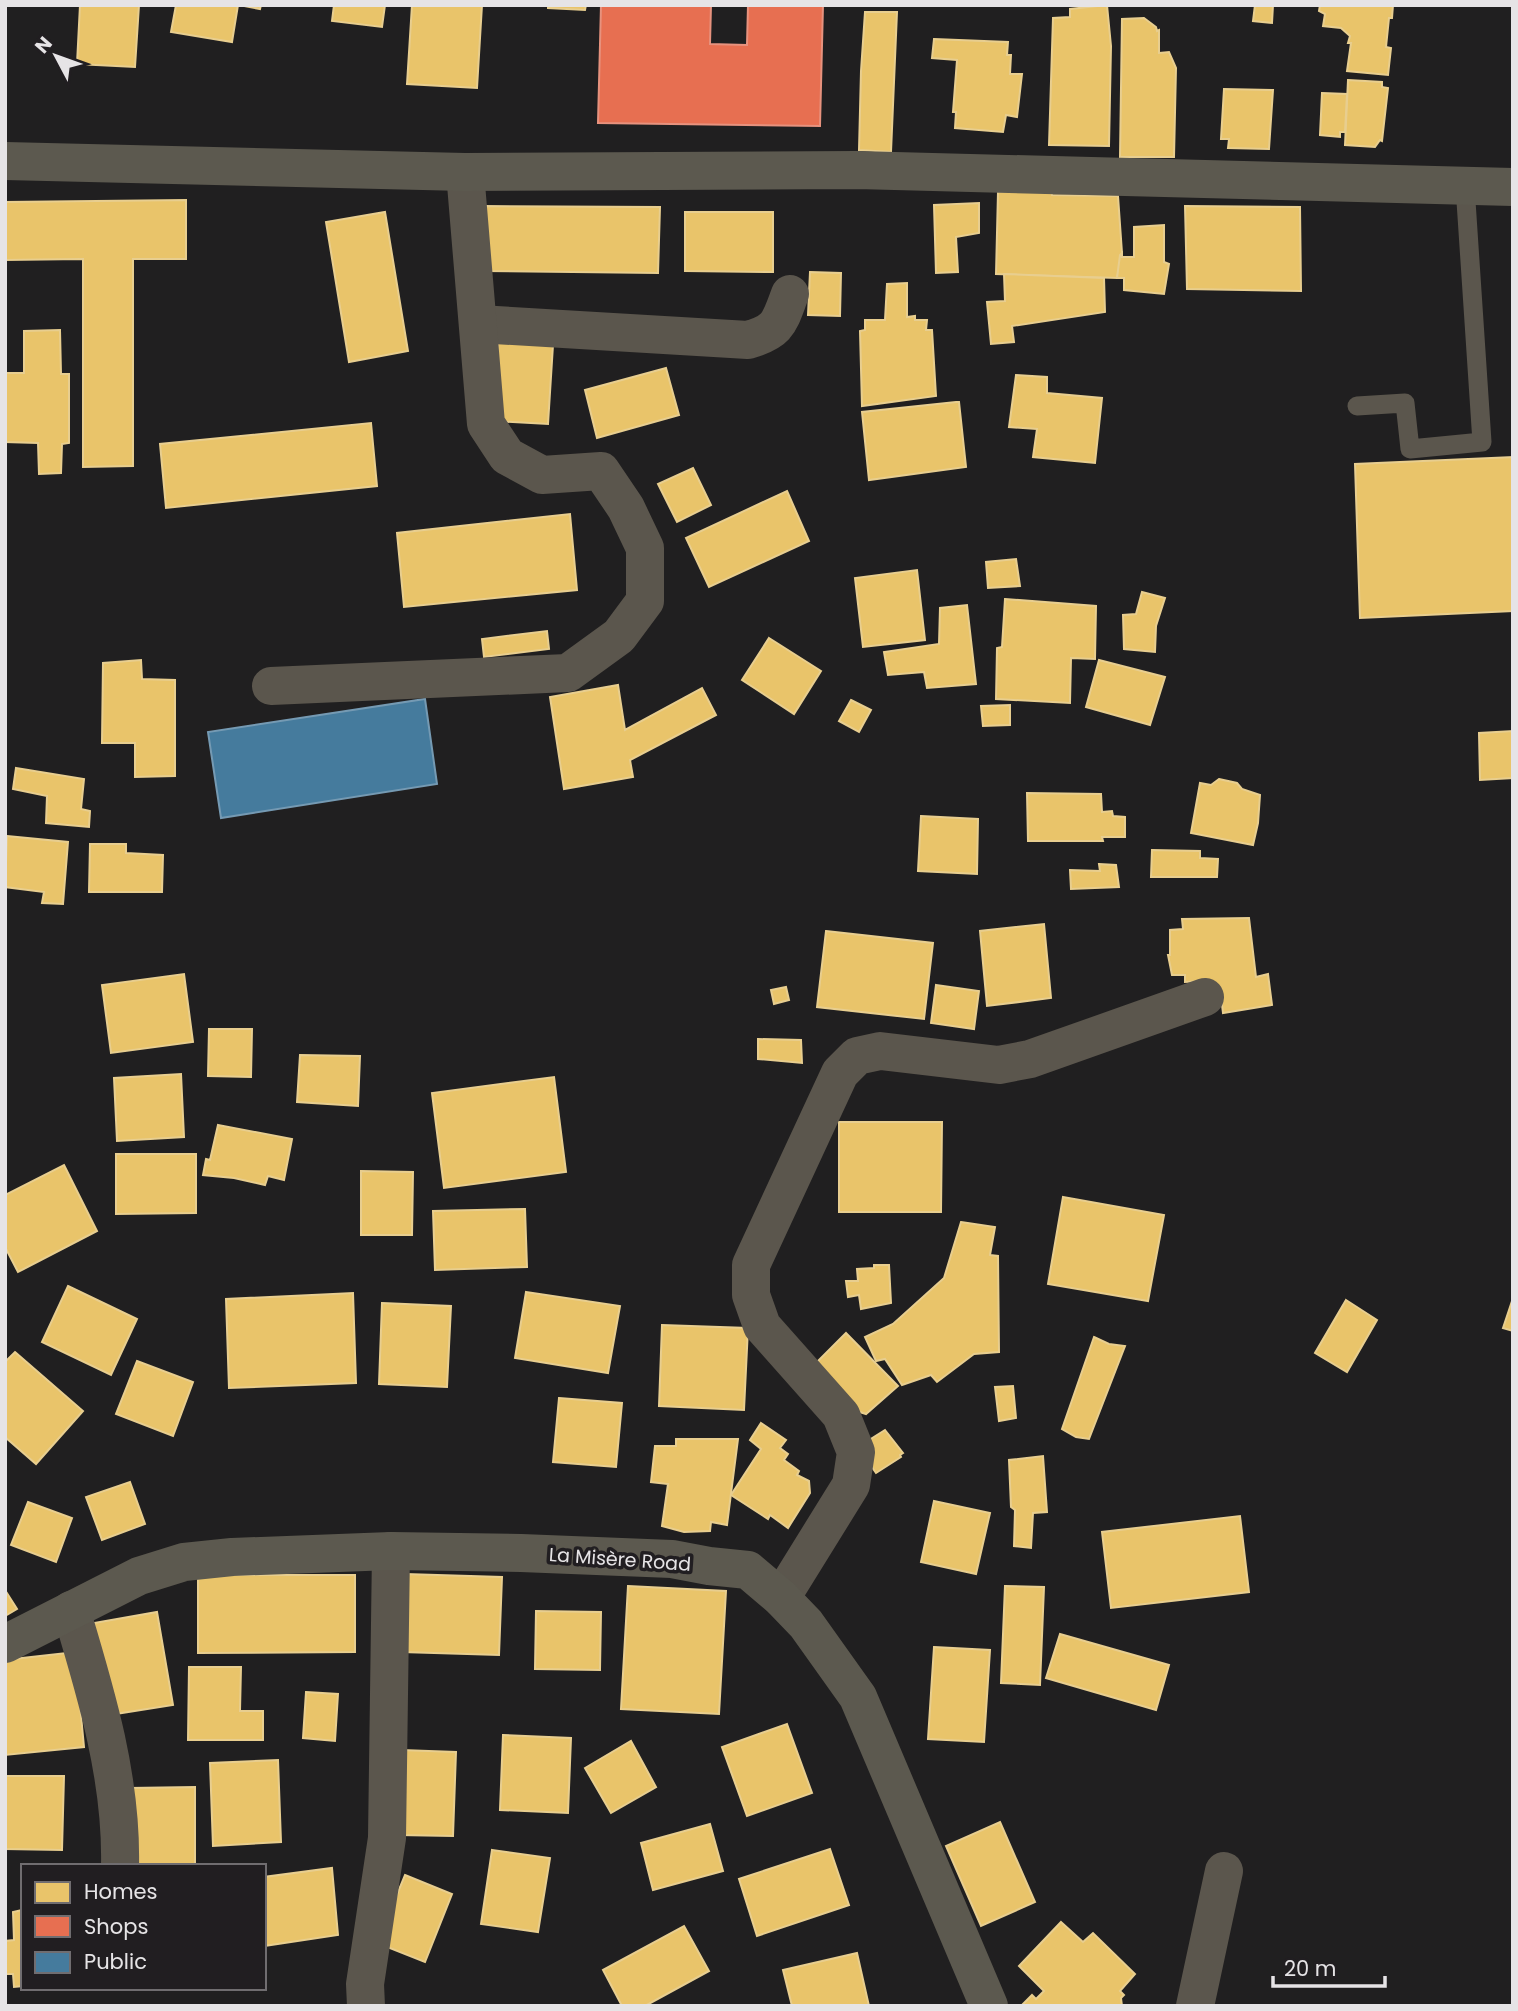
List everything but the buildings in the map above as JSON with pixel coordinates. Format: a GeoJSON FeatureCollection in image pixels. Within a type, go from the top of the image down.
{"type":"FeatureCollection","features":[{"type":"Feature","properties":{"kind":"main road"},"geometry":{"type":"LineString","coordinates":[[5,161],[465,172],[857,170],[1513,187]]}},
{"type":"Feature","properties":{"kind":"main road","name":"La Misère Road"},"geometry":{"type":"LineString","coordinates":[[5,1644],[139,1576],[184,1562],[232,1557],[390,1551],[600,1555],[672,1559],[748,1570],[781,1598],[806,1625],[858,1697],[989,2006]]}},
{"type":"Feature","properties":{"kind":"street"},"geometry":{"type":"LineString","coordinates":[[271,686],[568,673],[619,636],[646,601],[645,548],[626,508],[601,471],[542,475],[507,456],[486,424],[465,172]]}},
{"type":"Feature","properties":{"kind":"street"},"geometry":{"type":"LineString","coordinates":[[478,324],[748,340],[769,334],[781,319],[790,294]]}},
{"type":"Feature","properties":{"kind":"street"},"geometry":{"type":"LineString","coordinates":[[781,1598],[851,1485],[856,1451],[841,1415],[762,1326],[751,1295],[751,1265],[840,1073],[856,1056],[880,1051],[999,1065],[1030,1059],[1205,997]]}},
{"type":"Feature","properties":{"kind":"street"},"geometry":{"type":"LineString","coordinates":[[366,2006],[366,1984],[387,1838],[390,1551]]}},
{"type":"Feature","properties":{"kind":"street"},"geometry":{"type":"LineString","coordinates":[[71,1610],[96,1690],[112,1758],[120,1864]]}},
{"type":"Feature","properties":{"kind":"street"},"geometry":{"type":"LineString","coordinates":[[1195,2006],[1224,1871]]}},
{"type":"Feature","properties":{"kind":"lane"},"geometry":{"type":"LineString","coordinates":[[1357,406],[1405,403],[1410,449],[1482,442],[1465,186]]}}]}
